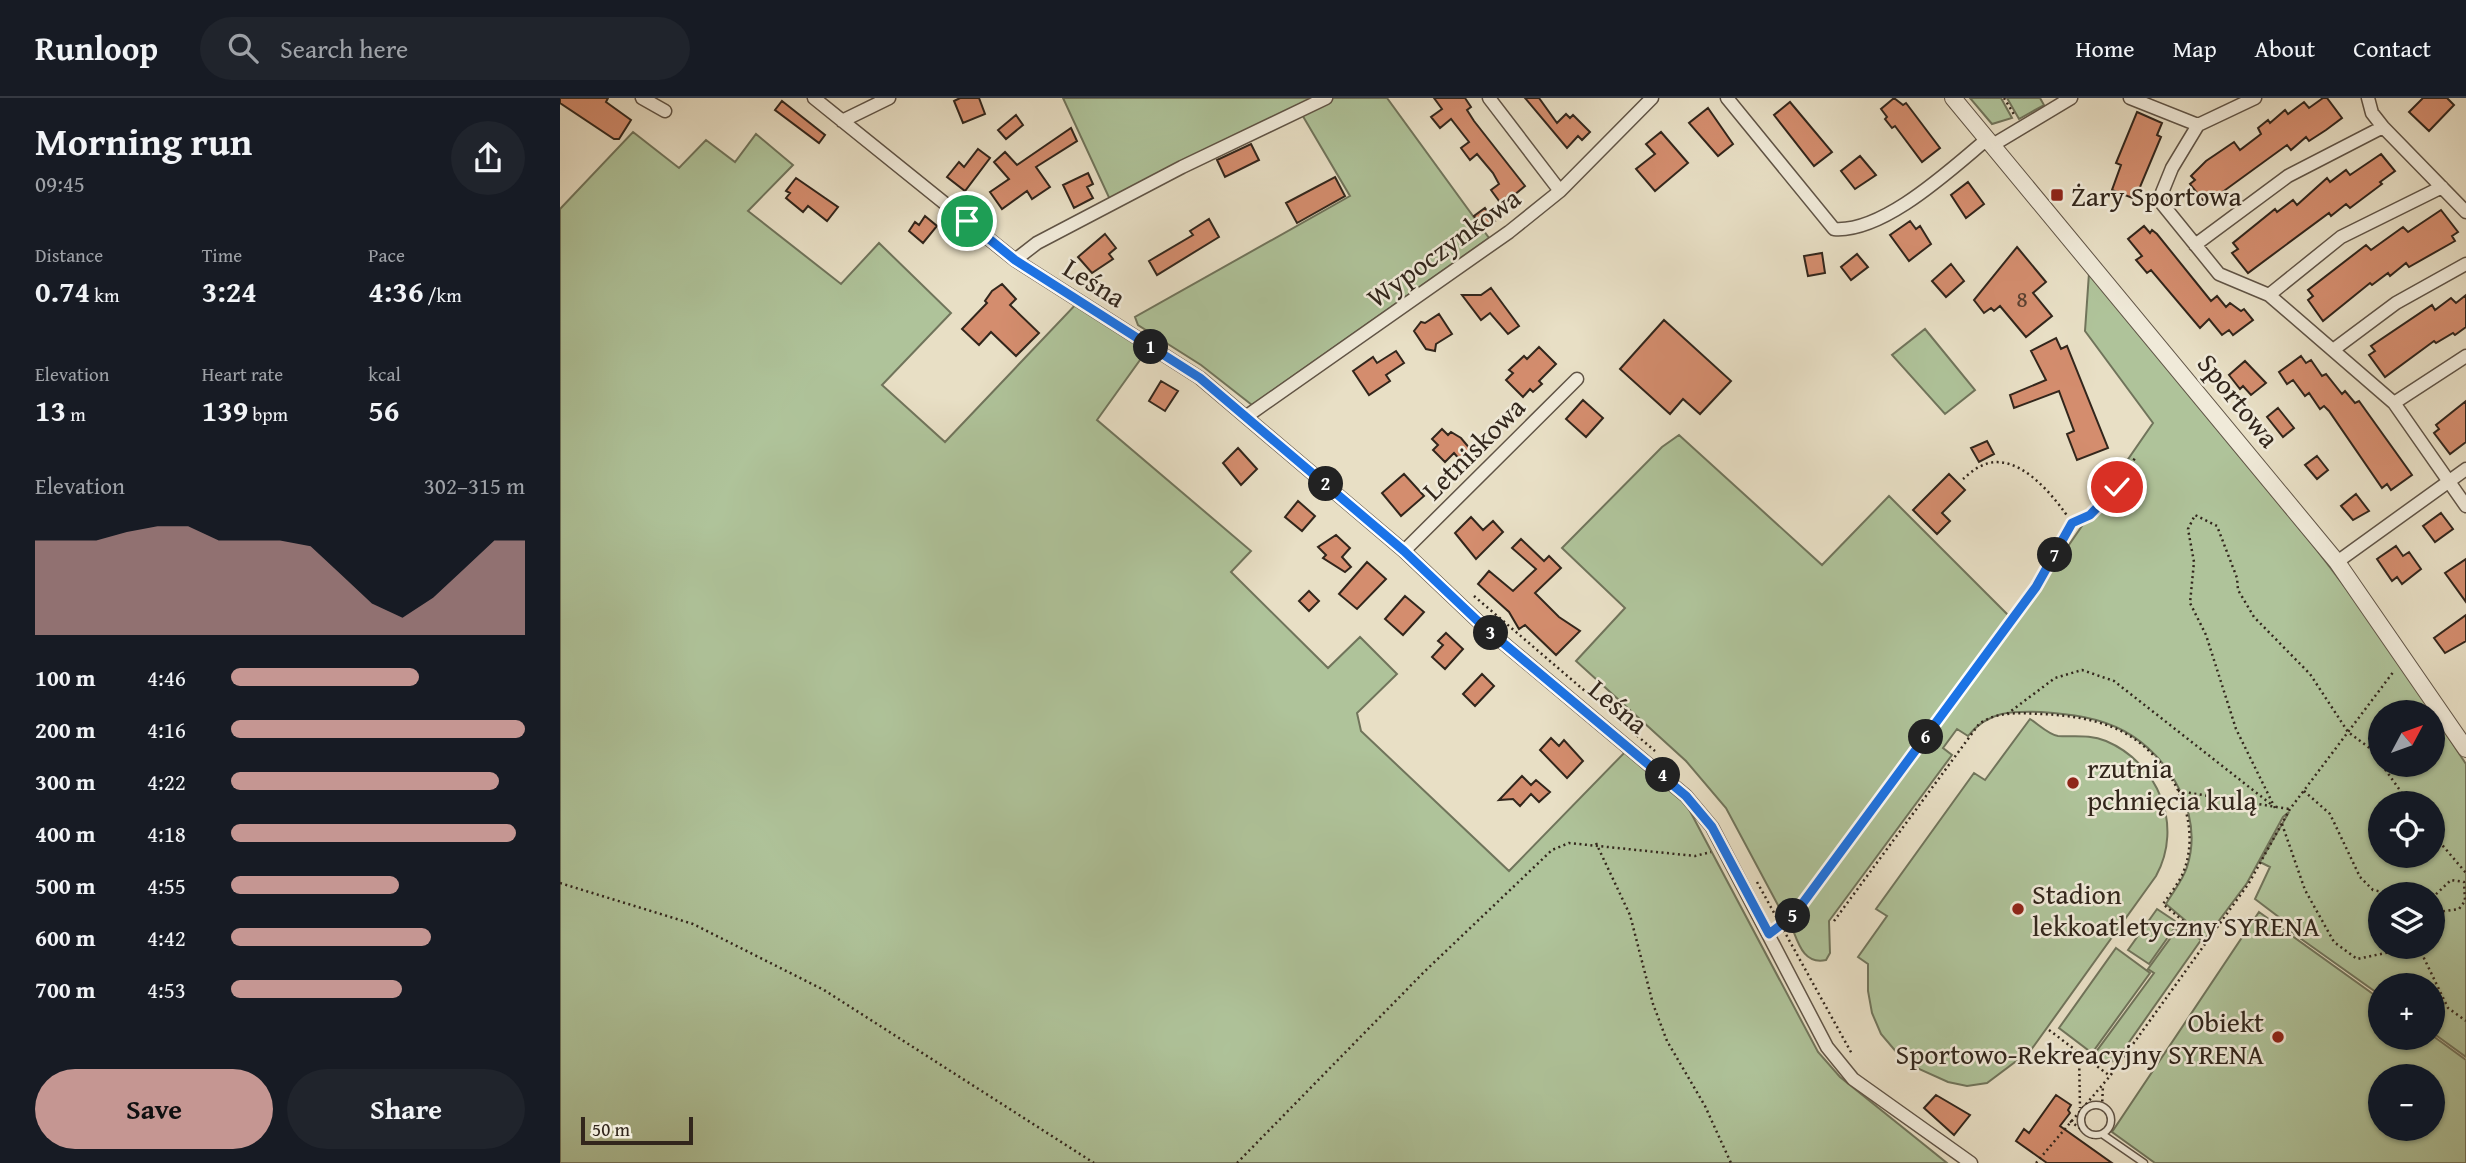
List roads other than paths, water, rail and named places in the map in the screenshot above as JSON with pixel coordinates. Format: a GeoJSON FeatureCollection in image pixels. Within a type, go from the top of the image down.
{"type":"FeatureCollection","features":[{"type":"Feature","properties":{"kind":"street"},"geometry":{"type":"LineString","coordinates":[[642,98],[665,111]]}},
{"type":"Feature","properties":{"kind":"street","name":"Leśna"},"geometry":{"type":"LineString","coordinates":[[814,98],[1015,260],[1200,378],[1404,551],[1483,626],[1686,796],[1712,827],[1827,1047],[1853,1079],[1971,1163]]}},
{"type":"Feature","properties":{"kind":"street"},"geometry":{"type":"LineString","coordinates":[[842,121],[889,98]]}},
{"type":"Feature","properties":{"kind":"street","name":"Leśna"},"geometry":{"type":"LineString","coordinates":[[1015,260],[1037,243],[1182,167],[1326,98]]}},
{"type":"Feature","properties":{"kind":"street"},"geometry":{"type":"LineString","coordinates":[[1489,98],[1560,191]]}},
{"type":"Feature","properties":{"kind":"street","name":"Wypoczynkowa"},"geometry":{"type":"LineString","coordinates":[[1247,416],[1509,232],[1560,191],[1653,98]]}},
{"type":"Feature","properties":{"kind":"street"},"geometry":{"type":"LineString","coordinates":[[1727,98],[1834,229],[1858,226],[1909,202],[1989,143],[2071,98]]}},
{"type":"Feature","properties":{"kind":"street","name":"Sportowa"},"geometry":{"type":"LineString","coordinates":[[1953,98],[2207,402],[2336,562],[2466,750]]}},
{"type":"Feature","properties":{"kind":"street"},"geometry":{"type":"LineString","coordinates":[[2130,98],[2198,125]]}},
{"type":"Feature","properties":{"kind":"street"},"geometry":{"type":"LineString","coordinates":[[2255,98],[2198,125],[2172,169],[2159,200],[2219,274],[2269,295],[2394,403],[2466,506]]}},
{"type":"Feature","properties":{"kind":"street"},"geometry":{"type":"LineString","coordinates":[[2368,98],[2372,113],[2383,127],[2466,212]]}},
{"type":"Feature","properties":{"kind":"street"},"geometry":{"type":"LineString","coordinates":[[2195,245],[2288,176],[2383,127]]}},
{"type":"Feature","properties":{"kind":"street"},"geometry":{"type":"LineString","coordinates":[[2269,295],[2340,237],[2442,187]]}},
{"type":"Feature","properties":{"kind":"street"},"geometry":{"type":"LineString","coordinates":[[2333,350],[2396,303],[2466,264]]}},
{"type":"Feature","properties":{"kind":"street"},"geometry":{"type":"LineString","coordinates":[[2394,403],[2466,355]]}},
{"type":"Feature","properties":{"kind":"street","name":"Letniskowa"},"geometry":{"type":"LineString","coordinates":[[1404,551],[1577,379]]}},
{"type":"Feature","properties":{"kind":"street"},"geometry":{"type":"LineString","coordinates":[[2336,562],[2466,469]]}},
{"type":"Feature","properties":{"kind":"lane"},"geometry":{"type":"LineString","coordinates":[[2102,1134],[2111,1123],[2109,1113],[2102,1107],[2088,1108],[2081,1120],[2088,1133],[2102,1134],[2144,1163]]}},
{"type":"Feature","properties":{"kind":"place","name":"Żary Sportowa"},"geometry":{"type":"Point","coordinates":[2057,195]}},
{"type":"Feature","properties":{"kind":"place","name":"rzutnia pchnięcia kulą"},"geometry":{"type":"Point","coordinates":[2073,783]}},
{"type":"Feature","properties":{"kind":"place","name":"Stadion lekkoatletyczny SYRENA"},"geometry":{"type":"Point","coordinates":[2018,909]}},
{"type":"Feature","properties":{"kind":"place","name":"Obiekt Sportowo-Rekreacyjny SYRENA"},"geometry":{"type":"Point","coordinates":[2278,1037]}}]}
